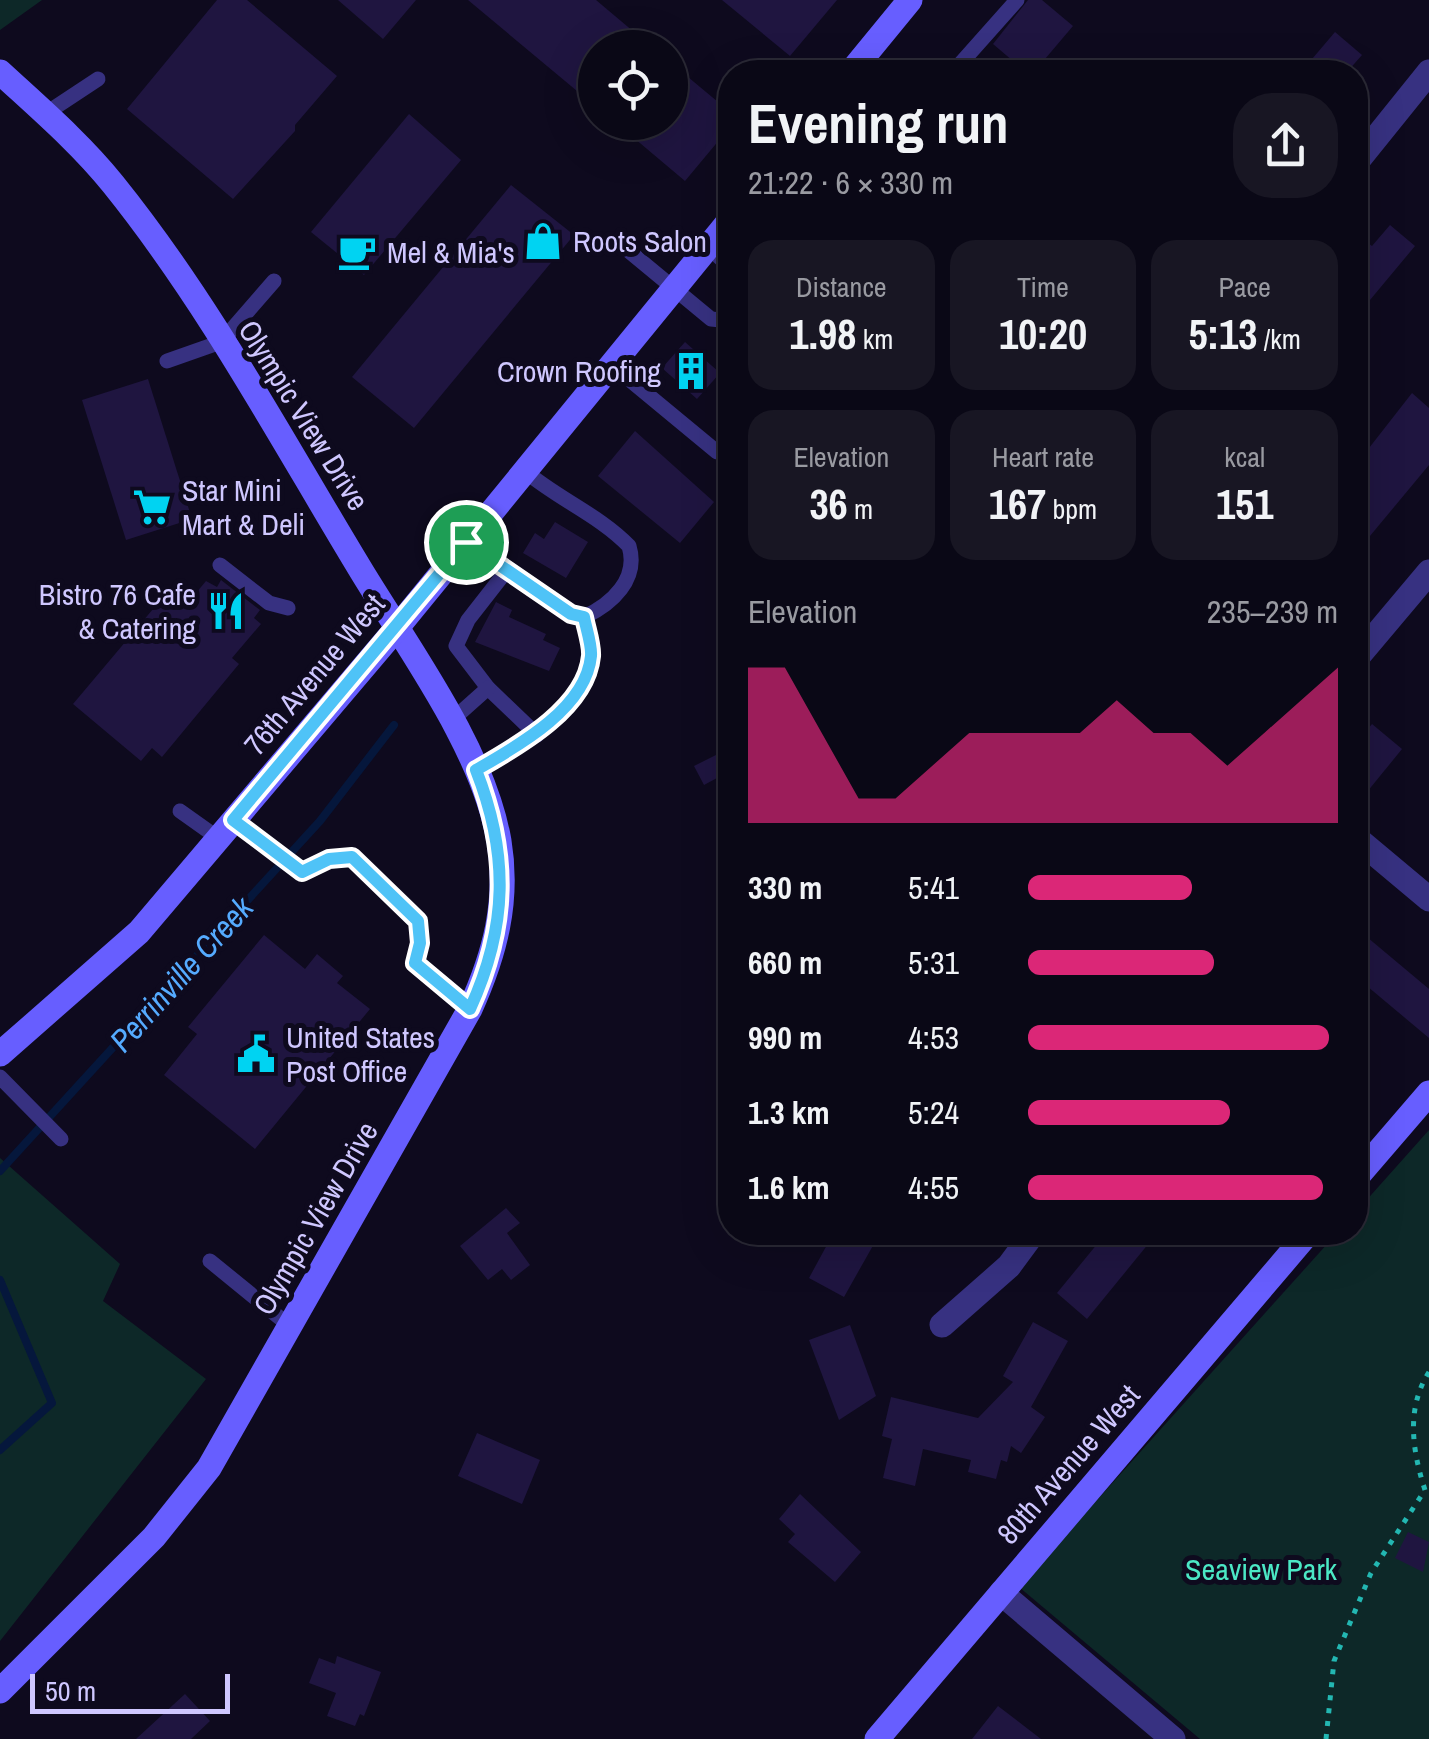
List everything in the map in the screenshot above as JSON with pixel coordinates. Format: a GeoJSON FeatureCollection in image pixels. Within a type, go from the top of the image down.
{"type":"FeatureCollection","features":[{"type":"Feature","properties":{"kind":"street"},"geometry":{"type":"LineString","coordinates":[[861,60],[910,0]]}},
{"type":"Feature","properties":{"kind":"street","name":"Olympic View Drive"},"geometry":{"type":"LineString","coordinates":[[0,72],[112,184],[221,342],[451,721],[476,770],[499,841],[503,888],[493,953],[470,1009],[232,1430],[181,1506],[0,1691]]}},
{"type":"Feature","properties":{"kind":"street"},"geometry":{"type":"LineString","coordinates":[[1368,148],[1429,72]]}},
{"type":"Feature","properties":{"kind":"street","name":"76th Avenue West"},"geometry":{"type":"LineString","coordinates":[[0,1054],[139,932],[396,629],[718,235]]}},
{"type":"Feature","properties":{"kind":"street"},"geometry":{"type":"LineString","coordinates":[[1368,645],[1429,572]]}},
{"type":"Feature","properties":{"kind":"street"},"geometry":{"type":"LineString","coordinates":[[1368,847],[1429,899]]}},
{"type":"Feature","properties":{"kind":"street"},"geometry":{"type":"LineString","coordinates":[[1368,1164],[1429,1093]]}},
{"type":"Feature","properties":{"kind":"street"},"geometry":{"type":"LineString","coordinates":[[942,1325],[1009,1266],[1024,1245]]}},
{"type":"Feature","properties":{"kind":"street","name":"80th Avenue West"},"geometry":{"type":"LineString","coordinates":[[877,1739],[1298,1245]]}},
{"type":"Feature","properties":{"kind":"street"},"geometry":{"type":"LineString","coordinates":[[1002,1592],[1173,1739]]}},
{"type":"Feature","properties":{"kind":"lane"},"geometry":{"type":"LineString","coordinates":[[963,60],[1017,0]]}},
{"type":"Feature","properties":{"kind":"lane"},"geometry":{"type":"LineString","coordinates":[[45,114],[98,79]]}},
{"type":"Feature","properties":{"kind":"lane"},"geometry":{"type":"LineString","coordinates":[[624,247],[711,318],[718,319]]}},
{"type":"Feature","properties":{"kind":"lane"},"geometry":{"type":"LineString","coordinates":[[708,248],[718,256]]}},
{"type":"Feature","properties":{"kind":"lane"},"geometry":{"type":"LineString","coordinates":[[167,361],[221,342],[274,282]]}},
{"type":"Feature","properties":{"kind":"lane"},"geometry":{"type":"LineString","coordinates":[[613,366],[716,452]]}},
{"type":"Feature","properties":{"kind":"lane"},"geometry":{"type":"LineString","coordinates":[[466,542],[571,614],[584,617],[608,604],[625,583],[633,558],[629,546],[608,525],[558,499],[525,471]]}},
{"type":"Feature","properties":{"kind":"lane"},"geometry":{"type":"LineString","coordinates":[[220,565],[269,603],[288,608]]}},
{"type":"Feature","properties":{"kind":"lane"},"geometry":{"type":"LineString","coordinates":[[506,570],[468,620],[456,646],[488,688],[537,735]]}},
{"type":"Feature","properties":{"kind":"lane"},"geometry":{"type":"LineString","coordinates":[[476,770],[537,735],[576,692],[591,657],[584,617]]}},
{"type":"Feature","properties":{"kind":"lane"},"geometry":{"type":"LineString","coordinates":[[451,721],[488,688]]}},
{"type":"Feature","properties":{"kind":"lane"},"geometry":{"type":"LineString","coordinates":[[180,811],[226,829],[302,872],[329,859],[352,857],[418,921],[420,943],[415,963],[470,1009]]}},
{"type":"Feature","properties":{"kind":"lane"},"geometry":{"type":"LineString","coordinates":[[0,1077],[60,1139]]}},
{"type":"Feature","properties":{"kind":"lane"},"geometry":{"type":"LineString","coordinates":[[210,1261],[291,1327]]}},
{"type":"Feature","properties":{"kind":"path"},"geometry":{"type":"LineString","coordinates":[[1326,1739],[1334,1661],[1371,1573],[1427,1491],[1412,1417],[1419,1388],[1429,1372]]}},
{"type":"Feature","properties":{"kind":"green space"},"geometry":{"type":"Polygon","coordinates":[[[0,0],[42,0],[0,30],[0,0]]]}},
{"type":"Feature","properties":{"kind":"green space","name":"Seaview Park"},"geometry":{"type":"Polygon","coordinates":[[[1429,1130],[1429,1739],[1200,1739],[1019,1587],[1326,1245],[1368,1245],[1368,1198],[1429,1130]]]}},
{"type":"Feature","properties":{"kind":"green space"},"geometry":{"type":"Polygon","coordinates":[[[0,1158],[120,1264],[103,1301],[206,1379],[0,1641],[0,1158]]]}},
{"type":"Feature","properties":{"kind":"building"},"geometry":{"type":"Polygon","coordinates":[[[217,0],[247,0],[337,76],[295,125],[295,131],[233,199],[127,109],[217,0]]]}},
{"type":"Feature","properties":{"kind":"building"},"geometry":{"type":"Polygon","coordinates":[[[338,0],[416,0],[383,39],[338,0]]]}},
{"type":"Feature","properties":{"kind":"building"},"geometry":{"type":"Polygon","coordinates":[[[468,0],[596,0],[632,30],[578,30],[578,92],[468,0]]]}},
{"type":"Feature","properties":{"kind":"building"},"geometry":{"type":"Polygon","coordinates":[[[722,0],[837,0],[790,56],[722,0]]]}},
{"type":"Feature","properties":{"kind":"building"},"geometry":{"type":"Polygon","coordinates":[[[1028,0],[1042,0],[1073,26],[1044,60],[1012,60],[993,44],[1028,0]]]}},
{"type":"Feature","properties":{"kind":"building"},"geometry":{"type":"Polygon","coordinates":[[[1335,32],[1362,55],[1358,60],[1311,60],[1335,32]]]}},
{"type":"Feature","properties":{"kind":"building"},"geometry":{"type":"Polygon","coordinates":[[[688,77],[718,102],[718,141],[685,181],[636,140],[688,140],[688,77]]]}},
{"type":"Feature","properties":{"kind":"building"},"geometry":{"type":"Polygon","coordinates":[[[409,114],[461,160],[364,275],[311,232],[409,114]]]}},
{"type":"Feature","properties":{"kind":"building"},"geometry":{"type":"Polygon","coordinates":[[[511,185],[574,235],[414,428],[352,377],[511,185]]]}},
{"type":"Feature","properties":{"kind":"building"},"geometry":{"type":"Polygon","coordinates":[[[1390,225],[1415,246],[1368,302],[1368,243],[1372,246],[1390,225]]]}},
{"type":"Feature","properties":{"kind":"building","name":"Crown Roofing"},"geometry":{"type":"Polygon","coordinates":[[[685,342],[718,375],[697,399],[662,368],[685,342]]]}},
{"type":"Feature","properties":{"kind":"building"},"geometry":{"type":"Polygon","coordinates":[[[148,379],[192,519],[126,540],[82,400],[148,379]]]}},
{"type":"Feature","properties":{"kind":"building"},"geometry":{"type":"Polygon","coordinates":[[[1412,393],[1429,408],[1429,465],[1368,538],[1368,449],[1412,393]]]}},
{"type":"Feature","properties":{"kind":"building"},"geometry":{"type":"Polygon","coordinates":[[[635,431],[714,502],[680,543],[598,476],[635,431]]]}},
{"type":"Feature","properties":{"kind":"building"},"geometry":{"type":"Polygon","coordinates":[[[555,522],[588,542],[566,578],[523,553],[535,533],[544,539],[555,522]]]}},
{"type":"Feature","properties":{"kind":"building"},"geometry":{"type":"Polygon","coordinates":[[[221,580],[260,610],[254,618],[261,624],[232,658],[239,664],[162,757],[152,748],[141,761],[73,704],[169,590],[186,605],[206,581],[217,587],[221,580]]]}},
{"type":"Feature","properties":{"kind":"building"},"geometry":{"type":"Polygon","coordinates":[[[496,602],[512,610],[509,617],[546,634],[543,640],[560,648],[549,671],[475,642],[496,602]]]}},
{"type":"Feature","properties":{"kind":"building"},"geometry":{"type":"Polygon","coordinates":[[[1372,724],[1402,749],[1368,791],[1368,729],[1372,724]]]}},
{"type":"Feature","properties":{"kind":"building"},"geometry":{"type":"Polygon","coordinates":[[[718,754],[718,777],[704,785],[694,766],[718,754]]]}},
{"type":"Feature","properties":{"kind":"building","name":"United States Post Office"},"geometry":{"type":"Polygon","coordinates":[[[264,935],[305,969],[317,954],[343,976],[337,983],[370,1009],[255,1149],[164,1075],[197,1034],[188,1027],[264,935]]]}},
{"type":"Feature","properties":{"kind":"building"},"geometry":{"type":"Polygon","coordinates":[[[1368,938],[1429,989],[1429,1038],[1368,987],[1368,938]]]}},
{"type":"Feature","properties":{"kind":"building"},"geometry":{"type":"Polygon","coordinates":[[[506,1208],[520,1223],[507,1233],[530,1265],[511,1280],[502,1269],[488,1280],[460,1246],[506,1208]]]}},
{"type":"Feature","properties":{"kind":"building"},"geometry":{"type":"Polygon","coordinates":[[[827,1245],[873,1245],[844,1297],[809,1278],[827,1245]]]}},
{"type":"Feature","properties":{"kind":"building"},"geometry":{"type":"Polygon","coordinates":[[[1096,1245],[1147,1245],[1087,1319],[1057,1293],[1096,1245]]]}},
{"type":"Feature","properties":{"kind":"building"},"geometry":{"type":"Polygon","coordinates":[[[1033,1322],[1068,1341],[1031,1407],[1045,1417],[1021,1453],[1011,1446],[1007,1462],[1001,1460],[996,1479],[968,1472],[971,1460],[923,1449],[915,1486],[883,1478],[892,1439],[882,1436],[891,1397],[978,1418],[1013,1382],[1003,1376],[1033,1322]]]}},
{"type":"Feature","properties":{"kind":"building"},"geometry":{"type":"Polygon","coordinates":[[[850,1325],[876,1396],[839,1420],[809,1340],[850,1325]]]}},
{"type":"Feature","properties":{"kind":"building"},"geometry":{"type":"Polygon","coordinates":[[[477,1433],[540,1460],[522,1504],[458,1476],[477,1433]]]}},
{"type":"Feature","properties":{"kind":"building"},"geometry":{"type":"Polygon","coordinates":[[[800,1494],[861,1552],[835,1582],[788,1542],[795,1534],[779,1519],[800,1494]]]}},
{"type":"Feature","properties":{"kind":"building"},"geometry":{"type":"Polygon","coordinates":[[[1408,1532],[1429,1542],[1423,1572],[1395,1558],[1408,1532]]]}},
{"type":"Feature","properties":{"kind":"building"},"geometry":{"type":"Polygon","coordinates":[[[337,1656],[381,1672],[364,1716],[360,1714],[355,1726],[327,1716],[336,1693],[309,1683],[319,1658],[335,1664],[337,1656]]]}},
{"type":"Feature","properties":{"kind":"building"},"geometry":{"type":"Polygon","coordinates":[[[185,1694],[210,1721],[191,1739],[136,1739],[185,1694]]]}},
{"type":"Feature","properties":{"kind":"building"},"geometry":{"type":"Polygon","coordinates":[[[998,1706],[1041,1739],[972,1739],[998,1706]]]}},
{"type":"Feature","properties":{"kind":"waterway","name":"Perrinville Creek"},"geometry":{"type":"LineString","coordinates":[[0,1171],[320,821],[394,725]]}},
{"type":"Feature","properties":{"kind":"waterway","name":"Perrinville Creek"},"geometry":{"type":"LineString","coordinates":[[0,1280],[52,1403],[0,1450]]}},
{"type":"Feature","properties":{"kind":"place","name":"Roots Salon"},"geometry":{"type":"Point","coordinates":[543,241]}},
{"type":"Feature","properties":{"kind":"place","name":"Mel & Mia's"},"geometry":{"type":"Point","coordinates":[357,252]}},
{"type":"Feature","properties":{"kind":"place","name":"Crown Roofing"},"geometry":{"type":"Point","coordinates":[691,371]}},
{"type":"Feature","properties":{"kind":"place","name":"Star Mini Mart & Deli"},"geometry":{"type":"Point","coordinates":[152,507]}},
{"type":"Feature","properties":{"kind":"place","name":"Bistro 76 Cafe & Catering"},"geometry":{"type":"Point","coordinates":[226,611]}},
{"type":"Feature","properties":{"kind":"place","name":"United States Post Office"},"geometry":{"type":"Point","coordinates":[256,1054]}},
{"type":"Feature","properties":{"kind":"route"},"geometry":{"type":"LineString","coordinates":[[466,542],[571,614],[584,617],[591,657],[576,692],[537,735],[476,770],[499,841],[503,888],[493,953],[470,1009],[415,963],[420,943],[418,921],[352,857],[329,859],[302,872],[233,820],[466,542]]}}]}
